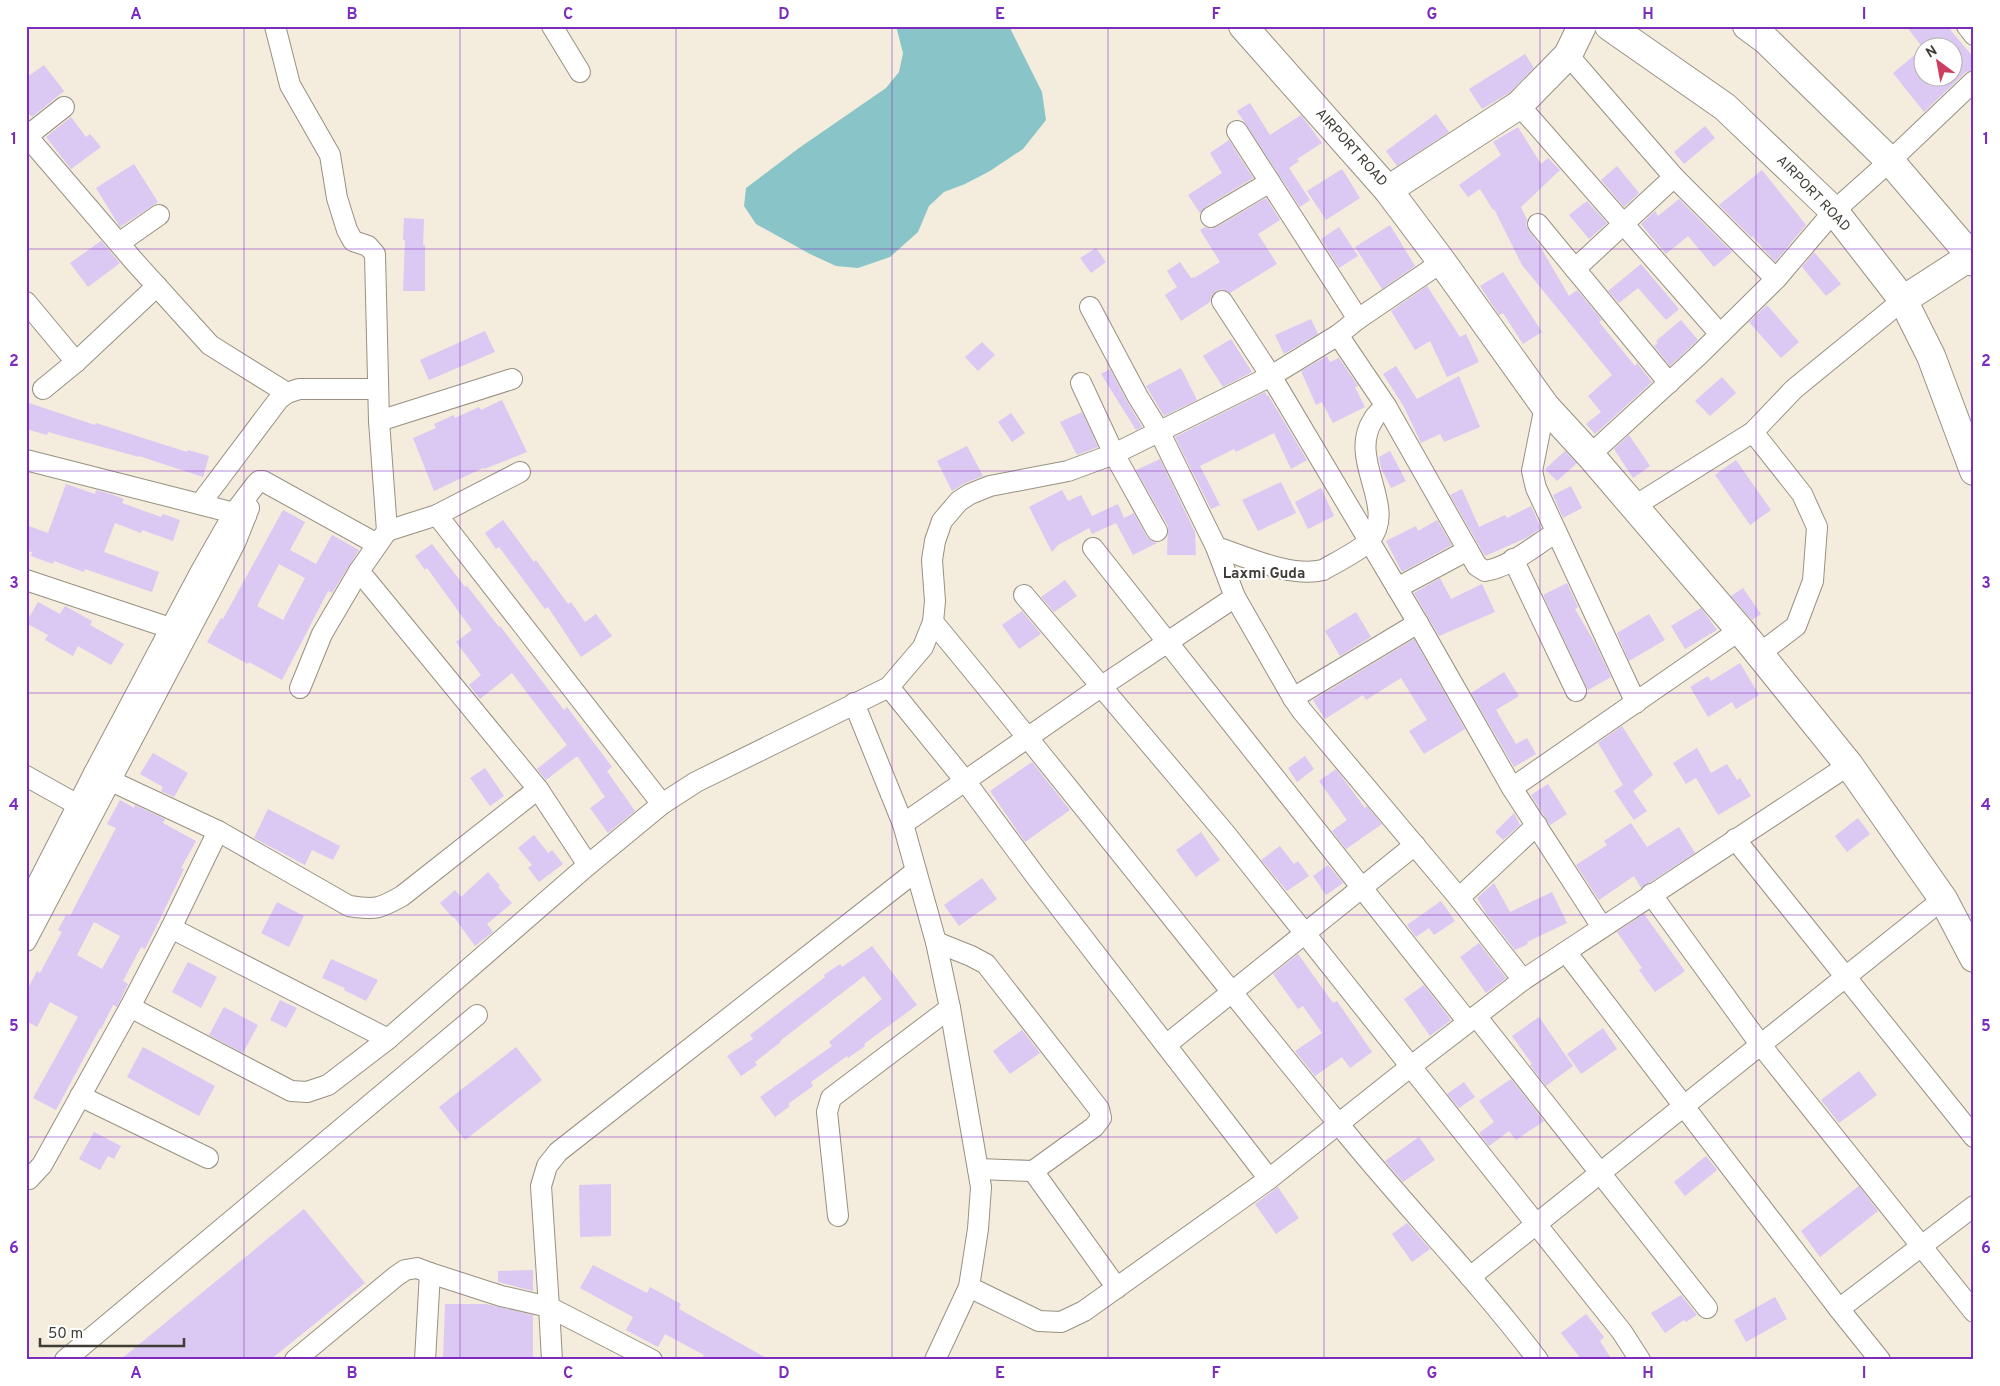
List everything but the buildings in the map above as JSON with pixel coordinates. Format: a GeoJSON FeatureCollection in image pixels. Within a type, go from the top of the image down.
{"type":"FeatureCollection","features":[{"type":"Feature","properties":{"kind":"street"},"geometry":{"type":"LineString","coordinates":[[275,26],[290,84],[330,154],[337,198],[347,230],[353,241],[368,246],[375,254],[382,537]]}},
{"type":"Feature","properties":{"kind":"street"},"geometry":{"type":"LineString","coordinates":[[552,26],[580,72]]}},
{"type":"Feature","properties":{"kind":"street","name":"AIRPORT ROAD"},"geometry":{"type":"LineString","coordinates":[[1242,26],[1388,190],[1518,104],[1568,55],[1582,26]]}},
{"type":"Feature","properties":{"kind":"street","name":"AIRPORT ROAD"},"geometry":{"type":"LineString","coordinates":[[1609,26],[1726,107],[1834,211],[1903,300],[1931,356],[1974,471]]}},
{"type":"Feature","properties":{"kind":"street"},"geometry":{"type":"LineString","coordinates":[[1633,506],[1753,432],[1794,389],[1903,300],[1972,259],[1890,161],[1766,40],[1747,26]]}},
{"type":"Feature","properties":{"kind":"street"},"geometry":{"type":"LineString","coordinates":[[1967,26],[1974,35]]}},
{"type":"Feature","properties":{"kind":"street"},"geometry":{"type":"LineString","coordinates":[[1568,55],[1674,177],[1776,279]]}},
{"type":"Feature","properties":{"kind":"street"},"geometry":{"type":"LineString","coordinates":[[1590,454],[1720,334],[1776,279],[1834,211],[1974,81]]}},
{"type":"Feature","properties":{"kind":"street"},"geometry":{"type":"LineString","coordinates":[[1518,104],[1720,334]]}},
{"type":"Feature","properties":{"kind":"street"},"geometry":{"type":"LineString","coordinates":[[64,107],[26,136],[210,345],[287,393]]}},
{"type":"Feature","properties":{"kind":"street"},"geometry":{"type":"LineString","coordinates":[[1237,131],[1358,319]]}},
{"type":"Feature","properties":{"kind":"street"},"geometry":{"type":"LineString","coordinates":[[1575,269],[1674,177]]}},
{"type":"Feature","properties":{"kind":"street"},"geometry":{"type":"LineString","coordinates":[[1211,217],[1270,182]]}},
{"type":"Feature","properties":{"kind":"street"},"geometry":{"type":"LineString","coordinates":[[1388,190],[1545,406],[1590,454],[1740,630],[1849,765],[1943,898],[1974,958]]}},
{"type":"Feature","properties":{"kind":"street"},"geometry":{"type":"LineString","coordinates":[[119,243],[159,215]]}},
{"type":"Feature","properties":{"kind":"street"},"geometry":{"type":"LineString","coordinates":[[1538,224],[1669,383]]}},
{"type":"Feature","properties":{"kind":"street"},"geometry":{"type":"LineString","coordinates":[[130,1007],[291,1090],[307,1092],[328,1085],[388,1039],[588,864],[662,804],[696,782],[889,687],[923,647],[933,622],[935,601],[932,560],[935,541],[942,521],[959,501],[970,494],[990,486],[1068,471],[1114,454],[1272,376],[1338,336],[1358,319],[1442,262]]}},
{"type":"Feature","properties":{"kind":"street"},"geometry":{"type":"LineString","coordinates":[[43,389],[76,362],[157,286]]}},
{"type":"Feature","properties":{"kind":"street"},"geometry":{"type":"LineString","coordinates":[[1222,301],[1272,376],[1418,623],[1512,788],[1602,926]]}},
{"type":"Feature","properties":{"kind":"street"},"geometry":{"type":"LineString","coordinates":[[26,302],[76,362]]}},
{"type":"Feature","properties":{"kind":"street"},"geometry":{"type":"LineString","coordinates":[[1090,307],[1138,397],[1159,431],[1216,547],[1235,597],[1293,698],[1459,898],[1523,980]]}},
{"type":"Feature","properties":{"kind":"street"},"geometry":{"type":"LineString","coordinates":[[1338,336],[1386,406],[1477,566],[1485,571],[1491,570],[1555,533]]}},
{"type":"Feature","properties":{"kind":"street"},"geometry":{"type":"LineString","coordinates":[[379,420],[512,379]]}},
{"type":"Feature","properties":{"kind":"street"},"geometry":{"type":"LineString","coordinates":[[1081,383],[1114,454],[1157,531]]}},
{"type":"Feature","properties":{"kind":"street"},"geometry":{"type":"LineString","coordinates":[[200,504],[280,399],[287,393],[299,389],[378,389]]}},
{"type":"Feature","properties":{"kind":"street"},"geometry":{"type":"LineString","coordinates":[[1216,547],[1287,569],[1316,572],[1324,570],[1369,542],[1378,527],[1380,516],[1364,447],[1367,430],[1373,418],[1386,406]]}},
{"type":"Feature","properties":{"kind":"street"},"geometry":{"type":"LineString","coordinates":[[1545,406],[1532,471],[1536,488],[1555,533],[1636,703]]}},
{"type":"Feature","properties":{"kind":"street"},"geometry":{"type":"LineString","coordinates":[[1753,432],[1802,494],[1817,527],[1813,581],[1796,626],[1759,654]]}},
{"type":"Feature","properties":{"kind":"street"},"geometry":{"type":"LineString","coordinates":[[26,460],[240,515]]}},
{"type":"Feature","properties":{"kind":"street"},"geometry":{"type":"LineString","coordinates":[[300,688],[322,634],[359,571],[382,537],[437,515],[520,472]]}},
{"type":"Feature","properties":{"kind":"street"},"geometry":{"type":"LineString","coordinates":[[26,906],[78,805],[103,777],[236,541],[245,496],[251,492],[259,480],[382,537]]}},
{"type":"Feature","properties":{"kind":"street"},"geometry":{"type":"LineString","coordinates":[[26,941],[170,628],[240,515]]}},
{"type":"Feature","properties":{"kind":"street"},"geometry":{"type":"LineString","coordinates":[[437,515],[662,804]]}},
{"type":"Feature","properties":{"kind":"street"},"geometry":{"type":"LineString","coordinates":[[1093,548],[1166,643],[1363,889],[1600,1173],[1707,1308]]}},
{"type":"Feature","properties":{"kind":"street"},"geometry":{"type":"LineString","coordinates":[[1396,588],[1468,550]]}},
{"type":"Feature","properties":{"kind":"street"},"geometry":{"type":"LineString","coordinates":[[1513,559],[1576,691]]}},
{"type":"Feature","properties":{"kind":"street"},"geometry":{"type":"LineString","coordinates":[[359,571],[538,789],[588,864]]}},
{"type":"Feature","properties":{"kind":"street"},"geometry":{"type":"LineString","coordinates":[[26,580],[170,628]]}},
{"type":"Feature","properties":{"kind":"street"},"geometry":{"type":"LineString","coordinates":[[1024,594],[1224,833],[1622,1332],[1640,1360]]}},
{"type":"Feature","properties":{"kind":"street"},"geometry":{"type":"LineString","coordinates":[[903,824],[1102,686],[1235,597]]}},
{"type":"Feature","properties":{"kind":"street"},"geometry":{"type":"LineString","coordinates":[[933,622],[1029,737],[1339,1125],[1470,1277],[1538,1360]]}},
{"type":"Feature","properties":{"kind":"street"},"geometry":{"type":"LineString","coordinates":[[1293,698],[1418,623]]}},
{"type":"Feature","properties":{"kind":"street"},"geometry":{"type":"LineString","coordinates":[[1512,788],[1740,630]]}},
{"type":"Feature","properties":{"kind":"street"},"geometry":{"type":"LineString","coordinates":[[889,687],[966,782],[1043,886],[1269,1179]]}},
{"type":"Feature","properties":{"kind":"street"},"geometry":{"type":"LineString","coordinates":[[854,703],[903,824],[936,942],[950,1008],[981,1187],[978,1229],[969,1287],[935,1360]]}},
{"type":"Feature","properties":{"kind":"street"},"geometry":{"type":"LineString","coordinates":[[969,1287],[1039,1321],[1061,1322],[1084,1311],[1269,1179],[1523,980],[1602,926],[1849,765]]}},
{"type":"Feature","properties":{"kind":"street"},"geometry":{"type":"LineString","coordinates":[[26,776],[78,805]]}},
{"type":"Feature","properties":{"kind":"street"},"geometry":{"type":"LineString","coordinates":[[103,777],[218,831],[349,906],[380,908],[402,896],[538,789]]}},
{"type":"Feature","properties":{"kind":"street"},"geometry":{"type":"LineString","coordinates":[[1459,898],[1537,825]]}},
{"type":"Feature","properties":{"kind":"street"},"geometry":{"type":"LineString","coordinates":[[26,1179],[42,1165],[130,1007],[218,831]]}},
{"type":"Feature","properties":{"kind":"street"},"geometry":{"type":"LineString","coordinates":[[1735,840],[1974,1137]]}},
{"type":"Feature","properties":{"kind":"street"},"geometry":{"type":"LineString","coordinates":[[1166,1045],[1363,889],[1415,845]]}},
{"type":"Feature","properties":{"kind":"street"},"geometry":{"type":"LineString","coordinates":[[552,1360],[541,1186],[547,1166],[558,1152],[916,870]]}},
{"type":"Feature","properties":{"kind":"street"},"geometry":{"type":"LineString","coordinates":[[1651,894],[1760,1044],[1974,1312]]}},
{"type":"Feature","properties":{"kind":"street"},"geometry":{"type":"LineString","coordinates":[[1470,1277],[1943,898]]}},
{"type":"Feature","properties":{"kind":"street"},"geometry":{"type":"LineString","coordinates":[[171,928],[388,1039]]}},
{"type":"Feature","properties":{"kind":"street"},"geometry":{"type":"LineString","coordinates":[[936,942],[986,964],[1099,1109],[1101,1118],[1094,1127],[1033,1172],[978,1169]]}},
{"type":"Feature","properties":{"kind":"street"},"geometry":{"type":"LineString","coordinates":[[1566,952],[1880,1360]]}},
{"type":"Feature","properties":{"kind":"street"},"geometry":{"type":"LineString","coordinates":[[838,1216],[827,1112],[831,1098],[950,1008]]}},
{"type":"Feature","properties":{"kind":"street"},"geometry":{"type":"LineString","coordinates":[[64,1360],[477,1015]]}},
{"type":"Feature","properties":{"kind":"street"},"geometry":{"type":"LineString","coordinates":[[80,1096],[208,1158]]}},
{"type":"Feature","properties":{"kind":"street"},"geometry":{"type":"LineString","coordinates":[[1033,1172],[1117,1288]]}},
{"type":"Feature","properties":{"kind":"street"},"geometry":{"type":"LineString","coordinates":[[1839,1309],[1974,1206]]}},
{"type":"Feature","properties":{"kind":"street"},"geometry":{"type":"LineString","coordinates":[[295,1360],[405,1270],[417,1268],[430,1274],[501,1296],[549,1307],[652,1360]]}},
{"type":"Feature","properties":{"kind":"street"},"geometry":{"type":"LineString","coordinates":[[425,1360],[430,1274]]}},
{"type":"Feature","properties":{"kind":"water"},"geometry":{"type":"Polygon","coordinates":[[[896,26],[1009,26],[1042,92],[1046,120],[1023,149],[990,171],[944,192],[929,206],[918,232],[890,257],[858,268],[836,266],[756,224],[744,206],[746,188],[799,148],[886,88],[899,72],[903,53],[896,26]]]}},
{"type":"Feature","properties":{"kind":"district","name":"Laxmi Guda"},"geometry":{"type":"Point","coordinates":[1264,574]}}]}
